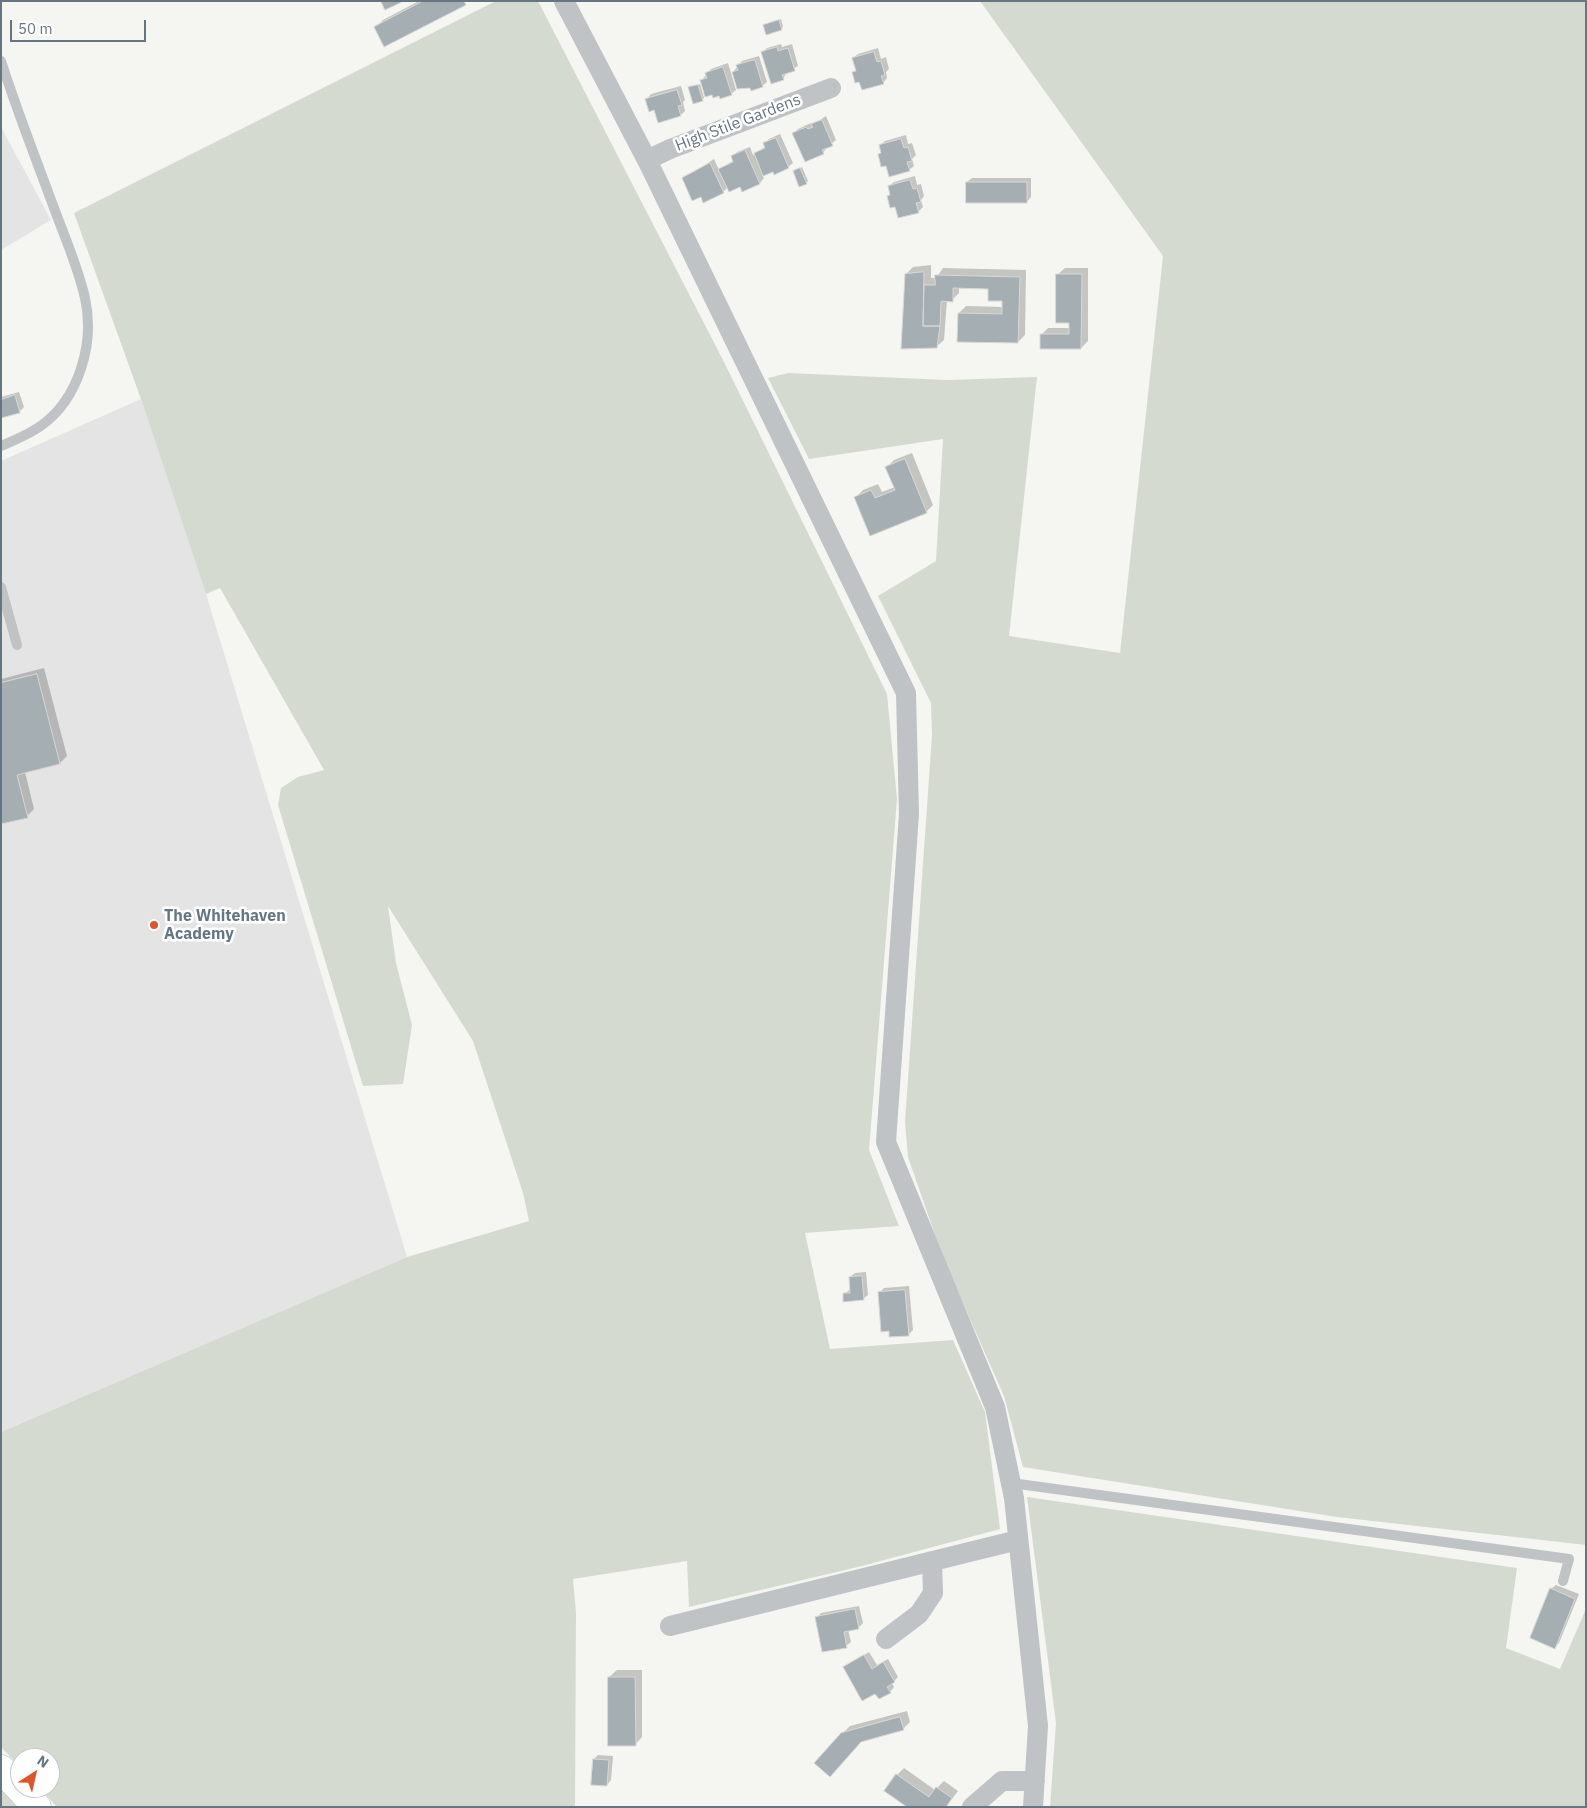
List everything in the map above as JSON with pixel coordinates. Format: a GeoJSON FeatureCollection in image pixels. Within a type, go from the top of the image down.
{"type":"FeatureCollection","features":[{"type":"Feature","properties":{"kind":"main road"},"geometry":{"type":"LineString","coordinates":[[1,1769],[37,1807]]}},
{"type":"Feature","properties":{"kind":"street"},"geometry":{"type":"LineString","coordinates":[[564,1],[647,160],[906,693],[909,814],[886,1142],[995,1407],[1011,1482],[1038,1726],[1033,1807]]}},
{"type":"Feature","properties":{"kind":"street","name":"High Stile Gardens"},"geometry":{"type":"LineString","coordinates":[[647,160],[670,149],[831,88]]}},
{"type":"Feature","properties":{"kind":"street"},"geometry":{"type":"LineString","coordinates":[[670,1626],[1018,1540]]}},
{"type":"Feature","properties":{"kind":"street"},"geometry":{"type":"LineString","coordinates":[[886,1639],[919,1614],[933,1593],[932,1561]]}},
{"type":"Feature","properties":{"kind":"street"},"geometry":{"type":"LineString","coordinates":[[972,1807],[1002,1781],[1034,1781]]}},
{"type":"Feature","properties":{"kind":"lane"},"geometry":{"type":"LineString","coordinates":[[1,61],[14,103],[78,271],[86,301],[87,327],[85,353],[80,374],[62,405],[42,425],[1,446]]}},
{"type":"Feature","properties":{"kind":"lane"},"geometry":{"type":"LineString","coordinates":[[1,587],[17,645]]}},
{"type":"Feature","properties":{"kind":"lane"},"geometry":{"type":"LineString","coordinates":[[1011,1482],[1568,1559],[1563,1580]]}},
{"type":"Feature","properties":{"kind":"shaded area"},"geometry":{"type":"Polygon","coordinates":[[[496,1],[538,1],[724,362],[887,694],[897,799],[869,1150],[899,1226],[805,1233],[830,1349],[953,1340],[985,1412],[1000,1529],[862,1566],[689,1607],[687,1561],[573,1579],[576,1613],[575,1807],[57,1807],[49,1798],[60,1798],[60,1748],[10,1748],[10,1756],[1,1747],[1,1432],[407,1257],[529,1221],[523,1193],[473,1041],[388,906],[396,963],[412,1025],[403,1084],[363,1086],[278,805],[281,788],[298,777],[324,770],[220,588],[206,594],[141,399],[74,213],[496,1]]]}},
{"type":"Feature","properties":{"kind":"shaded area"},"geometry":{"type":"Polygon","coordinates":[[[980,1],[1586,1],[1586,1545],[1337,1517],[1023,1467],[1004,1396],[943,1258],[908,1157],[905,1122],[932,735],[931,703],[878,596],[936,561],[943,439],[809,459],[768,378],[788,373],[947,380],[1037,377],[1009,636],[1120,653],[1163,256],[980,1]]]}},
{"type":"Feature","properties":{"kind":"shaded area"},"geometry":{"type":"Polygon","coordinates":[[[1,127],[51,220],[1,250],[1,127]]]}},
{"type":"Feature","properties":{"kind":"shaded area","name":"The Whitehaven Academy"},"geometry":{"type":"Polygon","coordinates":[[[141,399],[206,594],[407,1257],[1,1432],[1,461],[141,399]]]}},
{"type":"Feature","properties":{"kind":"shaded area"},"geometry":{"type":"Polygon","coordinates":[[[1027,1497],[1517,1568],[1506,1648],[1560,1669],[1586,1609],[1586,1807],[1050,1807],[1056,1723],[1027,1497]]]}},
{"type":"Feature","properties":{"kind":"shaded area"},"geometry":{"type":"Polygon","coordinates":[[[1,1789],[17,1807],[1,1807],[1,1789]]]}},
{"type":"Feature","properties":{"kind":"building"},"geometry":{"type":"Polygon","coordinates":[[[381,1],[404,1],[385,10],[381,1]]]}},
{"type":"Feature","properties":{"kind":"building"},"geometry":{"type":"Polygon","coordinates":[[[423,1],[464,1],[466,5],[384,47],[374,27],[423,1]]]}},
{"type":"Feature","properties":{"kind":"building"},"geometry":{"type":"Polygon","coordinates":[[[779,20],[782,30],[766,35],[763,25],[779,20]]]}},
{"type":"Feature","properties":{"kind":"building"},"geometry":{"type":"Polygon","coordinates":[[[777,47],[778,51],[788,48],[795,71],[782,75],[784,80],[771,84],[761,52],[777,47]]]}},
{"type":"Feature","properties":{"kind":"building"},"geometry":{"type":"Polygon","coordinates":[[[874,52],[877,62],[881,61],[885,75],[881,76],[884,84],[862,90],[859,82],[855,83],[852,72],[856,71],[852,58],[874,52]]]}},
{"type":"Feature","properties":{"kind":"building"},"geometry":{"type":"Polygon","coordinates":[[[755,60],[763,87],[751,91],[750,88],[737,89],[732,72],[738,70],[736,65],[755,60]]]}},
{"type":"Feature","properties":{"kind":"building"},"geometry":{"type":"Polygon","coordinates":[[[723,67],[732,95],[720,99],[719,96],[713,98],[712,95],[705,97],[700,80],[707,78],[705,73],[723,67]]]}},
{"type":"Feature","properties":{"kind":"building"},"geometry":{"type":"Polygon","coordinates":[[[698,85],[703,101],[693,104],[688,87],[698,85]]]}},
{"type":"Feature","properties":{"kind":"building"},"geometry":{"type":"Polygon","coordinates":[[[677,90],[682,105],[678,106],[681,116],[658,123],[654,110],[649,112],[645,99],[677,90]]]}},
{"type":"Feature","properties":{"kind":"building"},"geometry":{"type":"Polygon","coordinates":[[[822,120],[833,146],[822,150],[824,154],[805,162],[792,133],[806,127],[808,129],[813,127],[811,124],[822,120]]]}},
{"type":"Feature","properties":{"kind":"building"},"geometry":{"type":"Polygon","coordinates":[[[776,138],[789,168],[774,175],[773,172],[763,176],[754,153],[765,148],[763,143],[776,138]]]}},
{"type":"Feature","properties":{"kind":"building"},"geometry":{"type":"Polygon","coordinates":[[[901,139],[904,148],[908,147],[912,161],[907,162],[910,171],[889,177],[886,166],[881,167],[878,154],[881,153],[879,145],[901,139]]]}},
{"type":"Feature","properties":{"kind":"building"},"geometry":{"type":"Polygon","coordinates":[[[745,150],[760,184],[742,192],[740,187],[729,192],[718,169],[733,162],[731,156],[745,150]]]}},
{"type":"Feature","properties":{"kind":"building"},"geometry":{"type":"Polygon","coordinates":[[[710,163],[724,193],[703,203],[701,197],[692,201],[682,178],[710,163]]]}},
{"type":"Feature","properties":{"kind":"building"},"geometry":{"type":"Polygon","coordinates":[[[800,168],[807,184],[799,187],[793,171],[800,168]]]}},
{"type":"Feature","properties":{"kind":"building"},"geometry":{"type":"Polygon","coordinates":[[[910,180],[913,189],[917,188],[921,202],[916,203],[919,213],[898,218],[895,207],[890,208],[887,196],[890,195],[888,186],[910,180]]]}},
{"type":"Feature","properties":{"kind":"building"},"geometry":{"type":"Polygon","coordinates":[[[966,182],[1027,182],[1027,203],[966,203],[966,182]]]}},
{"type":"Feature","properties":{"kind":"building"},"geometry":{"type":"Polygon","coordinates":[[[924,272],[923,326],[940,326],[937,348],[901,349],[905,274],[924,272]]]}},
{"type":"Feature","properties":{"kind":"building"},"geometry":{"type":"Polygon","coordinates":[[[1056,274],[1082,274],[1081,349],[1040,349],[1040,334],[1069,334],[1069,323],[1056,323],[1056,274]]]}},
{"type":"Feature","properties":{"kind":"building"},"geometry":{"type":"Polygon","coordinates":[[[935,275],[1020,277],[1018,343],[957,342],[958,313],[1002,314],[1002,301],[988,301],[988,289],[953,288],[953,302],[941,301],[940,326],[923,326],[924,285],[935,285],[935,275]]]}},
{"type":"Feature","properties":{"kind":"building"},"geometry":{"type":"Polygon","coordinates":[[[15,395],[20,413],[1,418],[1,400],[15,395]]]}},
{"type":"Feature","properties":{"kind":"building"},"geometry":{"type":"Polygon","coordinates":[[[905,459],[927,513],[870,536],[854,497],[871,490],[875,498],[895,490],[885,467],[905,459]]]}},
{"type":"Feature","properties":{"kind":"building"},"geometry":{"type":"Polygon","coordinates":[[[37,674],[60,764],[17,775],[28,818],[1,824],[1,683],[37,674]]]}},
{"type":"Feature","properties":{"kind":"building"},"geometry":{"type":"Polygon","coordinates":[[[862,1276],[864,1300],[843,1302],[843,1293],[850,1293],[849,1277],[862,1276]]]}},
{"type":"Feature","properties":{"kind":"building"},"geometry":{"type":"Polygon","coordinates":[[[905,1290],[909,1336],[889,1337],[889,1331],[881,1332],[878,1292],[905,1290]]]}},
{"type":"Feature","properties":{"kind":"building"},"geometry":{"type":"Polygon","coordinates":[[[1550,1588],[1575,1599],[1555,1649],[1530,1638],[1550,1588]]]}},
{"type":"Feature","properties":{"kind":"building"},"geometry":{"type":"Polygon","coordinates":[[[855,1609],[859,1629],[844,1632],[847,1648],[822,1652],[815,1617],[855,1609]]]}},
{"type":"Feature","properties":{"kind":"building"},"geometry":{"type":"Polygon","coordinates":[[[864,1655],[872,1669],[883,1662],[895,1682],[887,1687],[891,1693],[879,1699],[875,1694],[862,1701],[843,1667],[864,1655]]]}},
{"type":"Feature","properties":{"kind":"building"},"geometry":{"type":"Polygon","coordinates":[[[608,1677],[635,1677],[636,1746],[608,1746],[608,1677]]]}},
{"type":"Feature","properties":{"kind":"building"},"geometry":{"type":"Polygon","coordinates":[[[900,1717],[904,1730],[861,1742],[830,1777],[814,1763],[841,1733],[900,1717]]]}},
{"type":"Feature","properties":{"kind":"building"},"geometry":{"type":"Polygon","coordinates":[[[593,1759],[609,1760],[607,1786],[591,1785],[593,1759]]]}},
{"type":"Feature","properties":{"kind":"building"},"geometry":{"type":"Polygon","coordinates":[[[896,1774],[929,1797],[936,1787],[952,1798],[946,1807],[907,1807],[884,1791],[896,1774]]]}},
{"type":"Feature","properties":{"kind":"place","name":"The Whitehaven Academy"},"geometry":{"type":"Point","coordinates":[154,925]}}]}
